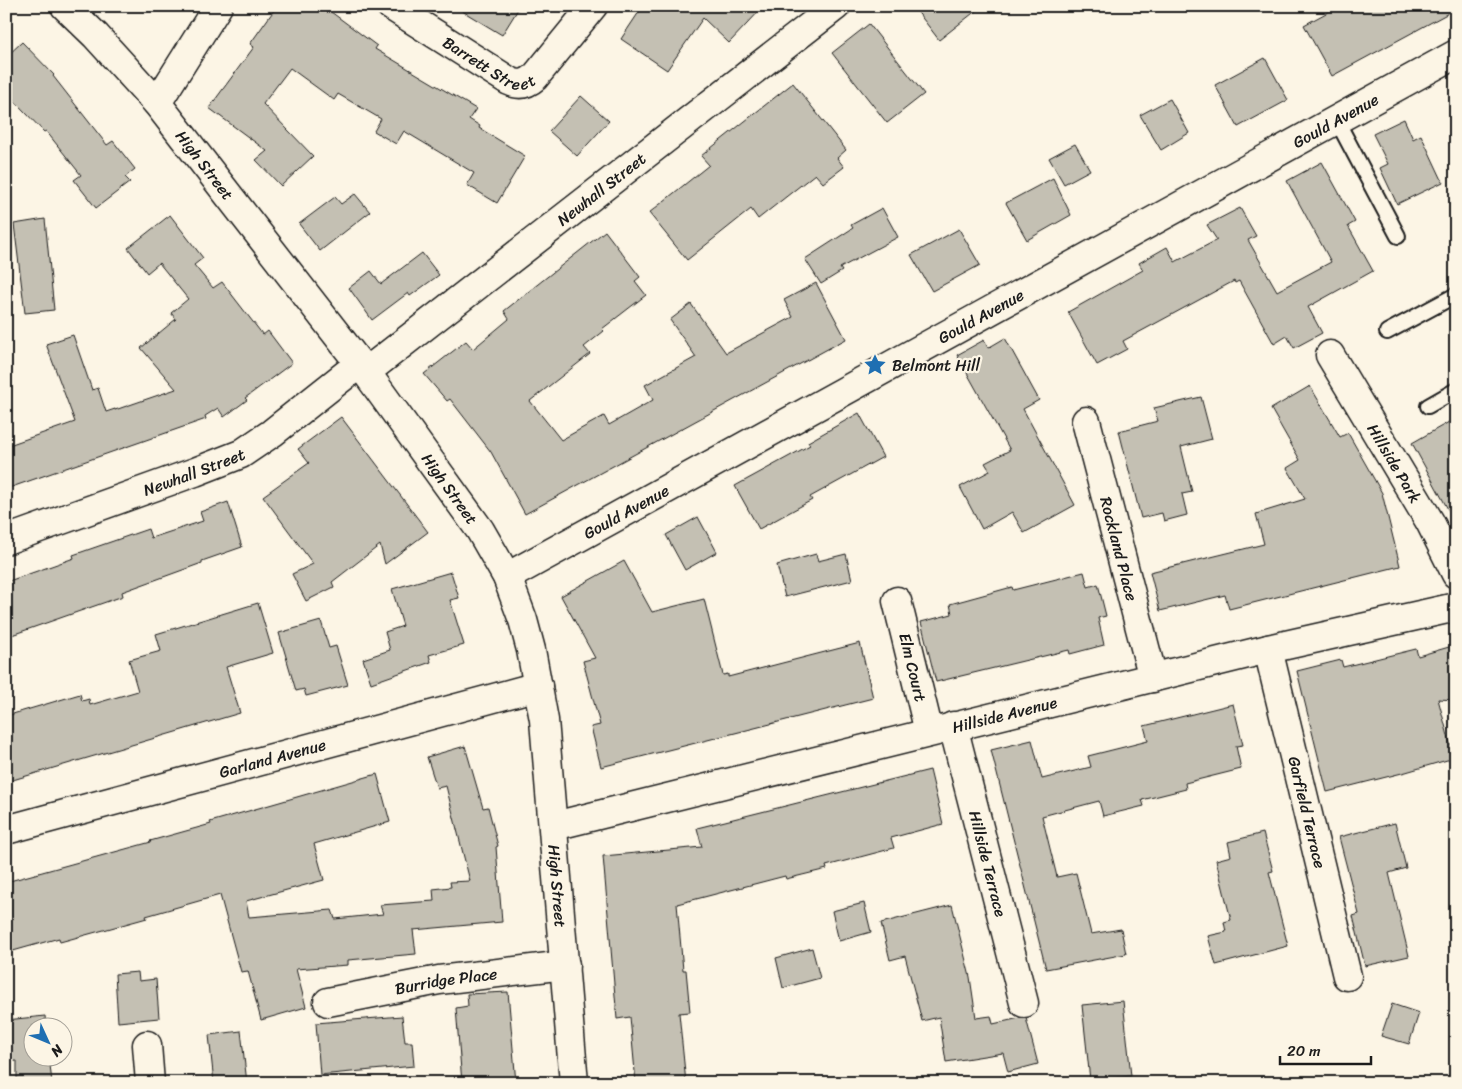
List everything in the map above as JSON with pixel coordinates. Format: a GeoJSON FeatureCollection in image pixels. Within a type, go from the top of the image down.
{"type":"FeatureCollection","features":[{"type":"Feature","properties":{"kind":"street","name":"High Street"},"geometry":{"type":"LineString","coordinates":[[65,6],[96,36],[157,103],[362,368],[480,530],[507,577],[523,620],[538,686],[545,728],[574,1083]]}},
{"type":"Feature","properties":{"kind":"street"},"geometry":{"type":"LineString","coordinates":[[157,103],[218,6]]}},
{"type":"Feature","properties":{"kind":"street","name":"Barrett Street"},"geometry":{"type":"LineString","coordinates":[[391,6],[509,82],[518,85],[535,77],[593,6]]}},
{"type":"Feature","properties":{"kind":"street","name":"Newhall Street"},"geometry":{"type":"LineString","coordinates":[[6,540],[241,454],[362,368],[836,6]]}},
{"type":"Feature","properties":{"kind":"street","name":"Gould Avenue"},"geometry":{"type":"LineString","coordinates":[[507,577],[1456,54]]}},
{"type":"Feature","properties":{"kind":"street","name":"Hillside Park"},"geometry":{"type":"LineString","coordinates":[[1330,355],[1430,522],[1456,574]]}},
{"type":"Feature","properties":{"kind":"street","name":"Rockland Place"},"geometry":{"type":"LineString","coordinates":[[1086,421],[1152,678]]}},
{"type":"Feature","properties":{"kind":"street","name":"Elm Court"},"geometry":{"type":"LineString","coordinates":[[897,601],[941,729]]}},
{"type":"Feature","properties":{"kind":"street","name":"Hillside Avenue"},"geometry":{"type":"LineString","coordinates":[[554,826],[1268,649],[1456,607]]}},
{"type":"Feature","properties":{"kind":"street","name":"Garfield Terrace"},"geometry":{"type":"LineString","coordinates":[[1268,649],[1347,976]]}},
{"type":"Feature","properties":{"kind":"street","name":"Garland Avenue"},"geometry":{"type":"LineString","coordinates":[[6,830],[538,686]]}},
{"type":"Feature","properties":{"kind":"street","name":"Hillside Terrace"},"geometry":{"type":"LineString","coordinates":[[941,729],[1024,1002]]}},
{"type":"Feature","properties":{"kind":"street","name":"Burridge Place"},"geometry":{"type":"LineString","coordinates":[[328,1002],[439,980],[565,965]]}},
{"type":"Feature","properties":{"kind":"street"},"geometry":{"type":"LineString","coordinates":[[147,1046],[150,1083]]}},
{"type":"Feature","properties":{"kind":"lane"},"geometry":{"type":"LineString","coordinates":[[1336,119],[1398,236]]}},
{"type":"Feature","properties":{"kind":"lane"},"geometry":{"type":"LineString","coordinates":[[1387,332],[1456,295]]}},
{"type":"Feature","properties":{"kind":"lane"},"geometry":{"type":"LineString","coordinates":[[1428,406],[1456,390]]}},
{"type":"Feature","properties":{"kind":"building"},"geometry":{"type":"Polygon","coordinates":[[[277,6],[323,6],[377,46],[375,49],[476,109],[469,119],[480,126],[479,128],[525,156],[497,203],[467,185],[474,173],[404,131],[396,144],[374,131],[381,119],[338,94],[334,100],[290,68],[263,104],[313,156],[281,186],[256,160],[267,151],[209,108],[254,47],[250,44],[277,6]]]}},
{"type":"Feature","properties":{"kind":"building"},"geometry":{"type":"Polygon","coordinates":[[[454,6],[520,6],[502,35],[454,6]]]}},
{"type":"Feature","properties":{"kind":"building"},"geometry":{"type":"Polygon","coordinates":[[[643,6],[764,6],[729,43],[703,18],[667,70],[621,39],[643,6]]]}},
{"type":"Feature","properties":{"kind":"building"},"geometry":{"type":"Polygon","coordinates":[[[913,6],[982,6],[939,40],[913,6]]]}},
{"type":"Feature","properties":{"kind":"building"},"geometry":{"type":"Polygon","coordinates":[[[1339,6],[1456,6],[1456,9],[1332,76],[1304,25],[1339,6]]]}},
{"type":"Feature","properties":{"kind":"building"},"geometry":{"type":"Polygon","coordinates":[[[869,24],[924,94],[887,123],[832,53],[869,24]]]}},
{"type":"Feature","properties":{"kind":"building"},"geometry":{"type":"Polygon","coordinates":[[[22,42],[54,75],[107,145],[113,141],[135,169],[125,177],[130,182],[96,208],[74,180],[81,175],[46,131],[44,132],[6,92],[6,57],[22,42]]]}},
{"type":"Feature","properties":{"kind":"building"},"geometry":{"type":"Polygon","coordinates":[[[1265,58],[1288,100],[1238,127],[1215,85],[1265,58]]]}},
{"type":"Feature","properties":{"kind":"building"},"geometry":{"type":"Polygon","coordinates":[[[793,83],[846,150],[837,158],[844,167],[823,183],[815,174],[758,219],[751,209],[687,260],[649,213],[709,165],[701,156],[793,83]]]}},
{"type":"Feature","properties":{"kind":"building"},"geometry":{"type":"Polygon","coordinates":[[[581,96],[609,121],[577,156],[549,131],[581,96]]]}},
{"type":"Feature","properties":{"kind":"building"},"geometry":{"type":"Polygon","coordinates":[[[1170,99],[1189,133],[1161,150],[1140,115],[1170,99]]]}},
{"type":"Feature","properties":{"kind":"building"},"geometry":{"type":"Polygon","coordinates":[[[1404,119],[1413,139],[1421,135],[1443,182],[1397,204],[1380,168],[1388,164],[1373,134],[1404,119]]]}},
{"type":"Feature","properties":{"kind":"building"},"geometry":{"type":"Polygon","coordinates":[[[1075,144],[1090,170],[1064,184],[1049,158],[1075,144]]]}},
{"type":"Feature","properties":{"kind":"building"},"geometry":{"type":"Polygon","coordinates":[[[1322,162],[1355,222],[1348,226],[1373,271],[1308,307],[1322,333],[1294,348],[1287,336],[1274,344],[1239,281],[1235,283],[1234,281],[1123,341],[1127,349],[1097,365],[1068,312],[1143,270],[1139,263],[1167,247],[1175,262],[1217,240],[1207,225],[1240,208],[1256,236],[1248,240],[1277,291],[1331,262],[1287,181],[1322,162]]]}},
{"type":"Feature","properties":{"kind":"building"},"geometry":{"type":"Polygon","coordinates":[[[1053,178],[1071,215],[1027,240],[1006,203],[1053,178]]]}},
{"type":"Feature","properties":{"kind":"building"},"geometry":{"type":"Polygon","coordinates":[[[355,194],[370,212],[320,251],[299,224],[335,197],[341,204],[355,194]]]}},
{"type":"Feature","properties":{"kind":"building"},"geometry":{"type":"Polygon","coordinates":[[[882,208],[898,237],[840,268],[842,271],[821,284],[805,259],[853,228],[851,225],[882,208]]]}},
{"type":"Feature","properties":{"kind":"building"},"geometry":{"type":"Polygon","coordinates":[[[170,215],[203,258],[194,265],[213,288],[222,282],[263,335],[268,331],[292,363],[245,398],[247,400],[224,417],[218,408],[205,416],[206,419],[6,489],[6,446],[75,422],[46,344],[73,335],[92,390],[98,388],[106,412],[176,389],[141,348],[176,319],[171,313],[188,299],[159,263],[147,273],[128,248],[170,215]]]}},
{"type":"Feature","properties":{"kind":"building"},"geometry":{"type":"Polygon","coordinates":[[[45,219],[54,310],[25,313],[14,224],[45,219]]]}},
{"type":"Feature","properties":{"kind":"building"},"geometry":{"type":"Polygon","coordinates":[[[959,229],[980,265],[932,291],[911,255],[959,229]]]}},
{"type":"Feature","properties":{"kind":"building"},"geometry":{"type":"Polygon","coordinates":[[[605,231],[640,277],[635,281],[646,295],[602,329],[604,331],[584,347],[590,354],[530,401],[561,440],[604,416],[609,425],[653,400],[645,385],[696,357],[670,320],[691,304],[726,353],[793,317],[784,300],[816,283],[846,339],[525,514],[491,452],[450,399],[447,401],[424,374],[466,341],[473,349],[509,319],[504,311],[605,231]]]}},
{"type":"Feature","properties":{"kind":"building"},"geometry":{"type":"Polygon","coordinates":[[[422,253],[439,275],[410,296],[408,293],[372,320],[349,288],[371,271],[381,284],[422,253]]]}},
{"type":"Feature","properties":{"kind":"building"},"geometry":{"type":"Polygon","coordinates":[[[1005,338],[1039,400],[1023,409],[1075,505],[1024,533],[1012,512],[982,529],[960,487],[990,471],[985,463],[1010,450],[957,355],[984,340],[988,348],[1005,338]]]}},
{"type":"Feature","properties":{"kind":"building"},"geometry":{"type":"Polygon","coordinates":[[[1310,386],[1340,437],[1348,433],[1382,493],[1400,566],[1229,609],[1225,595],[1160,611],[1150,572],[1264,544],[1256,514],[1305,499],[1287,468],[1300,460],[1271,409],[1310,386]]]}},
{"type":"Feature","properties":{"kind":"building"},"geometry":{"type":"Polygon","coordinates":[[[1201,397],[1212,439],[1181,447],[1192,492],[1182,494],[1187,515],[1164,521],[1162,513],[1141,518],[1119,431],[1158,421],[1154,408],[1201,397]]]}},
{"type":"Feature","properties":{"kind":"building"},"geometry":{"type":"Polygon","coordinates":[[[859,413],[883,457],[810,497],[812,500],[759,529],[735,486],[810,445],[808,442],[859,413]]]}},
{"type":"Feature","properties":{"kind":"building"},"geometry":{"type":"Polygon","coordinates":[[[341,417],[428,532],[385,564],[380,545],[332,582],[334,587],[306,601],[292,574],[313,564],[263,496],[309,463],[298,449],[341,417]]]}},
{"type":"Feature","properties":{"kind":"building"},"geometry":{"type":"Polygon","coordinates":[[[1456,418],[1456,524],[1412,443],[1456,418]]]}},
{"type":"Feature","properties":{"kind":"building"},"geometry":{"type":"Polygon","coordinates":[[[228,502],[242,547],[122,592],[123,596],[6,637],[6,582],[74,558],[73,555],[148,529],[151,538],[203,521],[200,512],[228,502]]]}},
{"type":"Feature","properties":{"kind":"building"},"geometry":{"type":"Polygon","coordinates":[[[698,517],[717,552],[685,570],[666,535],[698,517]]]}},
{"type":"Feature","properties":{"kind":"building"},"geometry":{"type":"Polygon","coordinates":[[[816,554],[818,561],[846,554],[852,580],[785,597],[777,565],[816,554]]]}},
{"type":"Feature","properties":{"kind":"building"},"geometry":{"type":"Polygon","coordinates":[[[624,561],[652,612],[704,599],[723,675],[728,674],[728,677],[860,643],[873,698],[601,767],[591,727],[600,725],[583,661],[595,658],[561,596],[624,561]]]}},
{"type":"Feature","properties":{"kind":"building"},"geometry":{"type":"Polygon","coordinates":[[[451,572],[459,598],[450,600],[464,645],[429,655],[431,662],[371,683],[363,659],[390,650],[385,632],[403,626],[392,589],[451,572]]]}},
{"type":"Feature","properties":{"kind":"building"},"geometry":{"type":"Polygon","coordinates":[[[1084,572],[1088,587],[1098,584],[1106,616],[1098,618],[1104,645],[1070,654],[1069,650],[936,682],[921,622],[952,614],[950,604],[1012,587],[1013,590],[1084,572]]]}},
{"type":"Feature","properties":{"kind":"building"},"geometry":{"type":"Polygon","coordinates":[[[258,603],[273,653],[226,667],[240,713],[6,782],[6,716],[80,694],[82,701],[89,699],[90,705],[138,691],[129,660],[161,651],[156,634],[258,603]]]}},
{"type":"Feature","properties":{"kind":"building"},"geometry":{"type":"Polygon","coordinates":[[[321,621],[329,648],[336,646],[348,685],[306,696],[304,689],[296,691],[279,633],[321,621]]]}},
{"type":"Feature","properties":{"kind":"building"},"geometry":{"type":"Polygon","coordinates":[[[1456,645],[1456,700],[1438,699],[1454,758],[1327,792],[1297,671],[1341,660],[1343,667],[1416,649],[1418,656],[1456,645]]]}},
{"type":"Feature","properties":{"kind":"building"},"geometry":{"type":"Polygon","coordinates":[[[1233,704],[1243,745],[1236,746],[1241,769],[1185,783],[1186,789],[1142,800],[1144,806],[1103,816],[1099,801],[1042,816],[1057,877],[1076,873],[1091,934],[1121,929],[1126,954],[1046,969],[991,750],[1032,740],[1042,779],[1091,767],[1088,756],[1148,741],[1144,726],[1233,704]]]}},
{"type":"Feature","properties":{"kind":"building"},"geometry":{"type":"Polygon","coordinates":[[[465,746],[483,808],[488,807],[498,846],[496,847],[502,922],[413,930],[416,954],[348,960],[348,965],[296,969],[306,1007],[261,1020],[248,971],[241,972],[220,895],[60,942],[59,938],[6,953],[6,882],[151,842],[211,824],[210,822],[377,774],[390,822],[314,844],[324,880],[246,901],[249,917],[332,910],[335,919],[383,914],[380,905],[434,901],[433,889],[451,887],[450,882],[470,881],[446,786],[437,788],[427,757],[465,746]]]}},
{"type":"Feature","properties":{"kind":"building"},"geometry":{"type":"Polygon","coordinates":[[[930,770],[943,824],[891,838],[894,848],[826,866],[827,869],[786,879],[785,876],[677,904],[683,970],[686,970],[690,1012],[679,1013],[686,1083],[636,1083],[630,1017],[617,1019],[603,856],[702,847],[697,828],[930,770]]]}},
{"type":"Feature","properties":{"kind":"building"},"geometry":{"type":"Polygon","coordinates":[[[1395,823],[1406,868],[1389,873],[1409,956],[1365,966],[1353,916],[1359,914],[1339,837],[1395,823]]]}},
{"type":"Feature","properties":{"kind":"building"},"geometry":{"type":"Polygon","coordinates":[[[1263,833],[1273,871],[1269,872],[1288,946],[1216,965],[1208,936],[1226,932],[1224,922],[1231,920],[1216,860],[1231,856],[1228,842],[1263,833]]]}},
{"type":"Feature","properties":{"kind":"building"},"geometry":{"type":"Polygon","coordinates":[[[864,903],[871,932],[839,941],[832,911],[864,903]]]}},
{"type":"Feature","properties":{"kind":"building"},"geometry":{"type":"Polygon","coordinates":[[[952,905],[970,977],[976,1018],[991,1016],[993,1024],[1026,1018],[1038,1064],[1008,1072],[1003,1053],[946,1062],[939,1017],[922,1021],[905,956],[890,960],[881,923],[952,905]]]}},
{"type":"Feature","properties":{"kind":"building"},"geometry":{"type":"Polygon","coordinates":[[[812,948],[820,978],[783,988],[776,958],[812,948]]]}},
{"type":"Feature","properties":{"kind":"building"},"geometry":{"type":"Polygon","coordinates":[[[138,972],[139,981],[156,979],[159,1018],[118,1022],[115,974],[138,972]]]}},
{"type":"Feature","properties":{"kind":"building"},"geometry":{"type":"Polygon","coordinates":[[[508,992],[516,1083],[462,1083],[456,1008],[468,1006],[467,994],[508,992]]]}},
{"type":"Feature","properties":{"kind":"building"},"geometry":{"type":"Polygon","coordinates":[[[1123,1001],[1131,1076],[1090,1080],[1082,1005],[1123,1001]]]}},
{"type":"Feature","properties":{"kind":"building"},"geometry":{"type":"Polygon","coordinates":[[[1392,1004],[1419,1013],[1409,1044],[1381,1036],[1392,1004]]]}},
{"type":"Feature","properties":{"kind":"building"},"geometry":{"type":"Polygon","coordinates":[[[402,1016],[405,1042],[412,1042],[414,1066],[320,1075],[316,1023],[402,1016]]]}},
{"type":"Feature","properties":{"kind":"building"},"geometry":{"type":"Polygon","coordinates":[[[22,1018],[22,1066],[50,1066],[52,1083],[17,1083],[17,1061],[6,1062],[6,1020],[22,1018]]]}},
{"type":"Feature","properties":{"kind":"building"},"geometry":{"type":"Polygon","coordinates":[[[241,1031],[247,1083],[214,1083],[209,1035],[241,1031]]]}},
{"type":"Feature","properties":{"kind":"place","name":"Belmont Hill"},"geometry":{"type":"Point","coordinates":[875,365]}}]}
